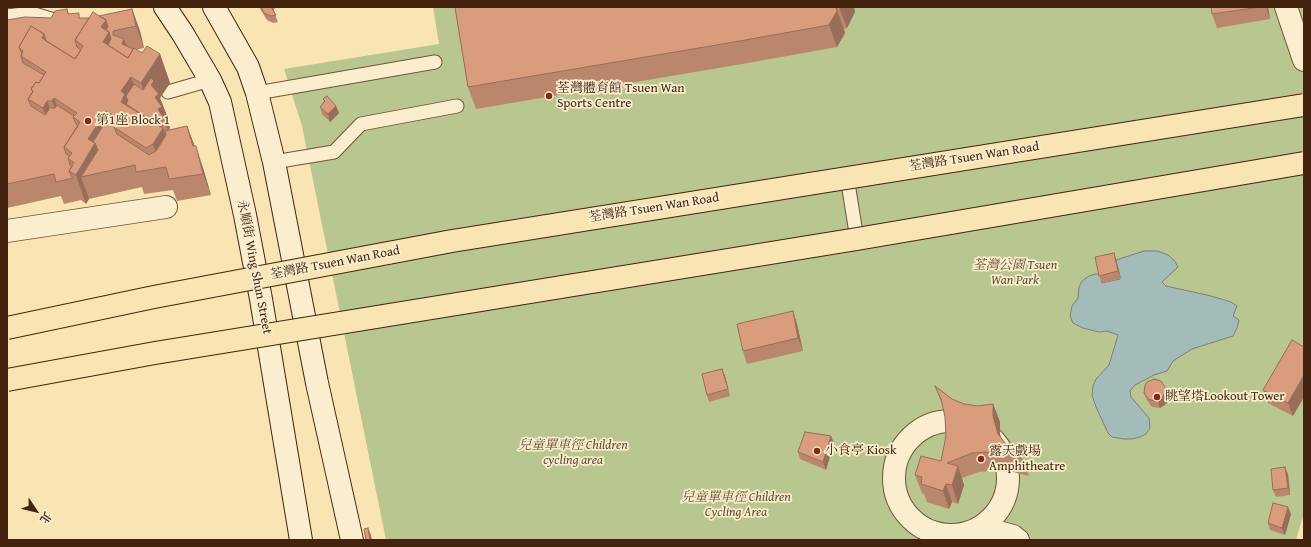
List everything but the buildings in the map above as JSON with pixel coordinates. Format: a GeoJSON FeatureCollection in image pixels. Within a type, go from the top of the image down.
{"type":"FeatureCollection","features":[{"type":"Feature","properties":{"kind":"highway","name":"荃灣路 Tsuen Wan Road"},"geometry":{"type":"LineString","coordinates":[[7,328],[154,297],[452,241],[1304,105]]}},
{"type":"Feature","properties":{"kind":"highway"},"geometry":{"type":"LineString","coordinates":[[7,380],[155,353],[857,239],[1304,163]]}},
{"type":"Feature","properties":{"kind":"street","name":"永順街 Wing Shun Street"},"geometry":{"type":"LineString","coordinates":[[165,7],[210,80],[220,102],[261,300],[301,540]]}},
{"type":"Feature","properties":{"kind":"street"},"geometry":{"type":"LineString","coordinates":[[214,7],[248,67],[258,93],[274,162],[317,383],[352,540]]}},
{"type":"Feature","properties":{"kind":"street"},"geometry":{"type":"LineString","coordinates":[[1286,7],[1304,60]]}},
{"type":"Feature","properties":{"kind":"street"},"geometry":{"type":"LineString","coordinates":[[7,231],[166,206]]}},
{"type":"Feature","properties":{"kind":"street"},"geometry":{"type":"LineString","coordinates":[[963,537],[989,520],[998,510],[1004,500],[1007,487],[1007,471],[1002,455],[994,440],[982,430],[968,424],[955,421],[940,422],[927,426],[912,436],[901,449],[895,465],[894,483],[898,499],[906,514],[918,526],[934,533],[963,537],[983,531],[998,532],[1013,536],[1018,540]]}},
{"type":"Feature","properties":{"kind":"lane"},"geometry":{"type":"LineString","coordinates":[[7,16],[31,13],[51,19],[65,30]]}},
{"type":"Feature","properties":{"kind":"lane"},"geometry":{"type":"LineString","coordinates":[[258,93],[435,62]]}},
{"type":"Feature","properties":{"kind":"lane"},"geometry":{"type":"LineString","coordinates":[[168,92],[210,80]]}},
{"type":"Feature","properties":{"kind":"lane"},"geometry":{"type":"LineString","coordinates":[[274,162],[334,152],[361,124],[457,106]]}},
{"type":"Feature","properties":{"kind":"lane"},"geometry":{"type":"LineString","coordinates":[[848,177],[857,239]]}},
{"type":"Feature","properties":{"kind":"green space","name":"荃灣公園 Tsuen Wan Park"},"geometry":{"type":"Polygon","coordinates":[[[433,7],[1304,7],[1304,513],[1296,540],[386,540],[302,126],[284,69],[439,44],[433,7]]]}},
{"type":"Feature","properties":{"kind":"water"},"geometry":{"type":"Polygon","coordinates":[[[1144,251],[1158,251],[1168,255],[1174,260],[1178,267],[1162,282],[1166,286],[1231,302],[1237,306],[1233,316],[1239,320],[1233,336],[1192,349],[1173,361],[1167,371],[1154,375],[1135,385],[1130,391],[1131,397],[1149,418],[1150,428],[1146,434],[1140,437],[1124,439],[1112,437],[1108,433],[1092,395],[1093,386],[1096,379],[1109,365],[1118,335],[1107,331],[1099,332],[1083,328],[1073,323],[1070,316],[1072,306],[1078,298],[1079,287],[1082,281],[1095,274],[1100,274],[1102,283],[1120,279],[1116,260],[1144,251]]]}},
{"type":"Feature","properties":{"kind":"place","name":"荃灣體育館 Tsuen Wan Sports Centre"},"geometry":{"type":"Point","coordinates":[549,96]}},
{"type":"Feature","properties":{"kind":"place","name":"第1座 Block 1"},"geometry":{"type":"Point","coordinates":[88,121]}},
{"type":"Feature","properties":{"kind":"place","name":"眺望塔Lookout Tower"},"geometry":{"type":"Point","coordinates":[1157,397]}},
{"type":"Feature","properties":{"kind":"place","name":"小食亭 Kiosk"},"geometry":{"type":"Point","coordinates":[817,451]}},
{"type":"Feature","properties":{"kind":"place","name":"露天戲場 Amphitheatre"},"geometry":{"type":"Point","coordinates":[981,459]}},
{"type":"Feature","properties":{"kind":"park label","name":"兒童單車徑 Children cycling area"},"geometry":{"type":"Point","coordinates":[573,454]}},
{"type":"Feature","properties":{"kind":"park label","name":"兒童單車徑 Children Cycling Area"},"geometry":{"type":"Point","coordinates":[736,506]}}]}
